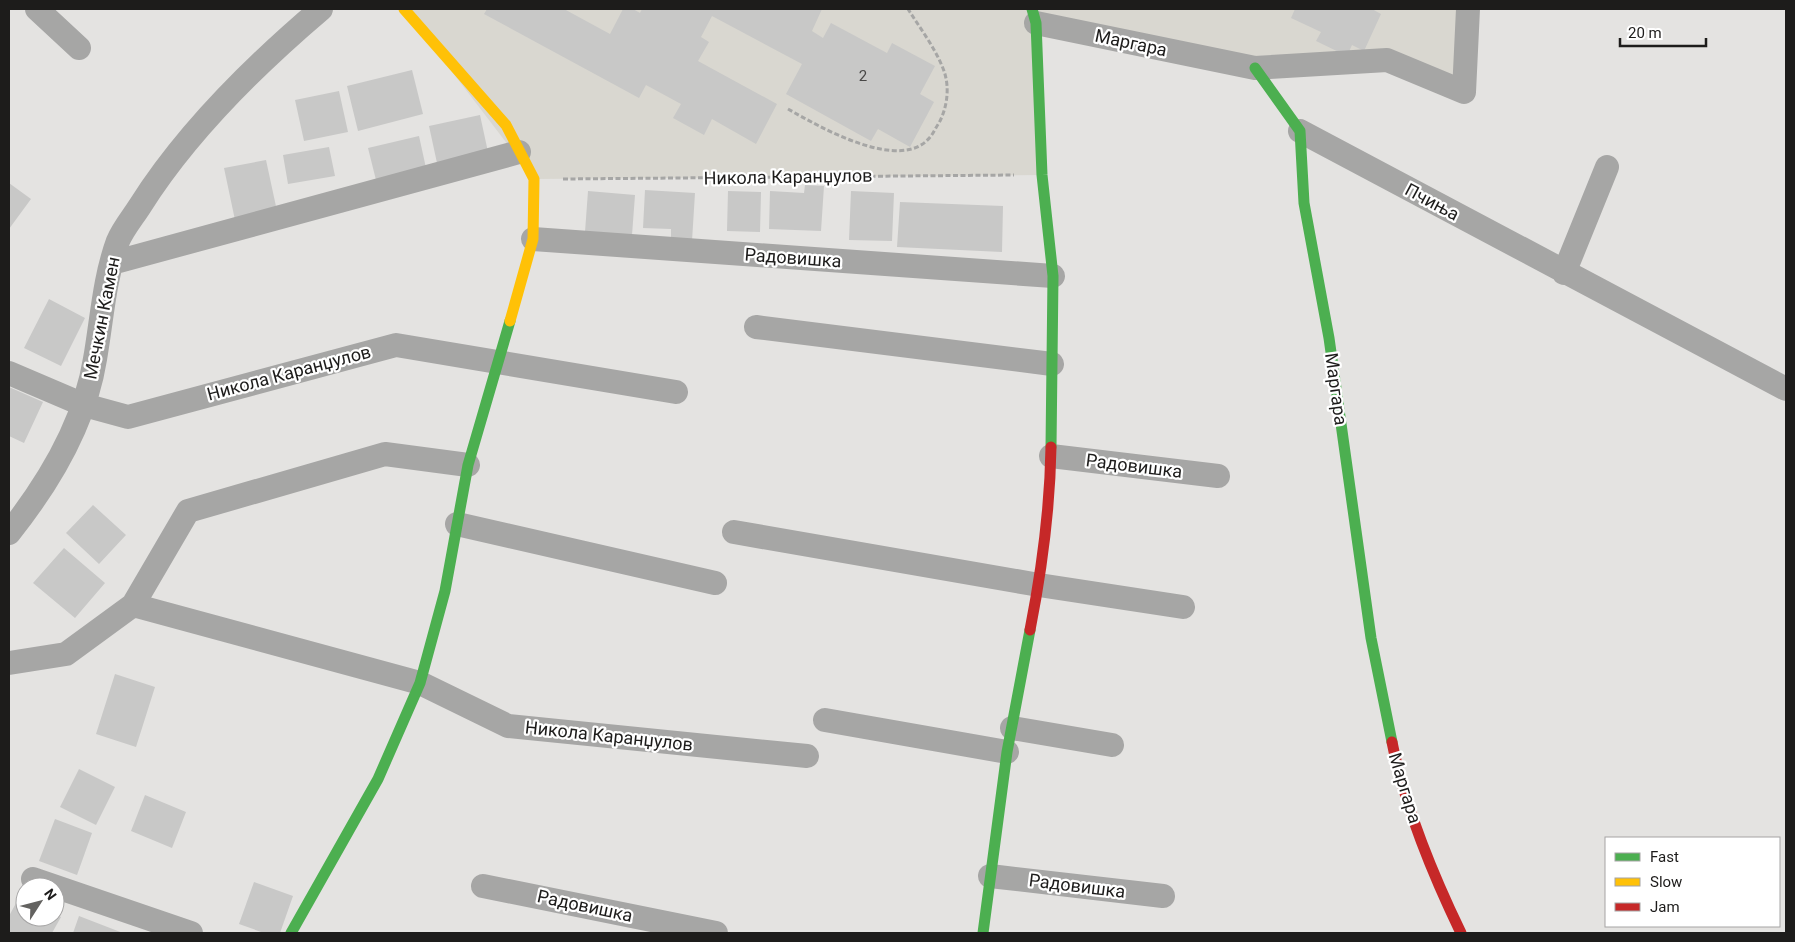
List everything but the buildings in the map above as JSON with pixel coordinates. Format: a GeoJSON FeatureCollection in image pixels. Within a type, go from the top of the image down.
{"type":"FeatureCollection","features":[{"type":"Feature","properties":{"kind":"street"},"geometry":{"type":"LineString","coordinates":[[37,9],[79,48]]}},
{"type":"Feature","properties":{"kind":"street","name":"Мечкин Камен"},"geometry":{"type":"LineString","coordinates":[[9,533],[22,517],[57,461],[84,405],[95,360],[102,299],[118,240],[150,190],[196,131],[281,43],[320,9]]}},
{"type":"Feature","properties":{"kind":"street"},"geometry":{"type":"LineString","coordinates":[[291,933],[378,779],[420,683],[445,591],[468,465],[533,239],[534,179],[506,125],[404,9]]}},
{"type":"Feature","properties":{"kind":"street","name":"Маргара"},"geometry":{"type":"LineString","coordinates":[[1034,16],[1255,68],[1387,60],[1464,92],[1468,9]]}},
{"type":"Feature","properties":{"kind":"street"},"geometry":{"type":"LineString","coordinates":[[983,933],[1007,752],[1039,586],[1050,489],[1053,276],[1042,174],[1034,16]]}},
{"type":"Feature","properties":{"kind":"street"},"geometry":{"type":"LineString","coordinates":[[1255,68],[1300,131]]}},
{"type":"Feature","properties":{"kind":"street","name":"Маргара"},"geometry":{"type":"LineString","coordinates":[[1300,131],[1304,203],[1329,338],[1371,638],[1396,766],[1439,887],[1462,933]]}},
{"type":"Feature","properties":{"kind":"street","name":"Пчиња"},"geometry":{"type":"LineString","coordinates":[[1300,131],[1564,273],[1786,389]]}},
{"type":"Feature","properties":{"kind":"street"},"geometry":{"type":"LineString","coordinates":[[112,263],[519,152]]}},
{"type":"Feature","properties":{"kind":"street"},"geometry":{"type":"LineString","coordinates":[[1564,273],[1608,166]]}},
{"type":"Feature","properties":{"kind":"street","name":"Радовишка"},"geometry":{"type":"LineString","coordinates":[[533,239],[1053,276]]}},
{"type":"Feature","properties":{"kind":"street"},"geometry":{"type":"LineString","coordinates":[[756,327],[1052,364]]}},
{"type":"Feature","properties":{"kind":"street","name":"Никола Каранџулов"},"geometry":{"type":"LineString","coordinates":[[9,373],[84,405],[128,417],[396,345],[676,392]]}},
{"type":"Feature","properties":{"kind":"street"},"geometry":{"type":"LineString","coordinates":[[9,663],[66,654],[133,605],[188,511],[385,454],[468,465]]}},
{"type":"Feature","properties":{"kind":"street","name":"Радовишка"},"geometry":{"type":"LineString","coordinates":[[1050,456],[1218,476]]}},
{"type":"Feature","properties":{"kind":"street"},"geometry":{"type":"LineString","coordinates":[[457,524],[715,583]]}},
{"type":"Feature","properties":{"kind":"street"},"geometry":{"type":"LineString","coordinates":[[734,532],[1039,586],[1183,607]]}},
{"type":"Feature","properties":{"kind":"street","name":"Никола Каранџулов"},"geometry":{"type":"LineString","coordinates":[[133,605],[420,683],[508,726],[807,756]]}},
{"type":"Feature","properties":{"kind":"street"},"geometry":{"type":"LineString","coordinates":[[825,720],[1007,752]]}},
{"type":"Feature","properties":{"kind":"street"},"geometry":{"type":"LineString","coordinates":[[1012,728],[1112,745]]}},
{"type":"Feature","properties":{"kind":"street","name":"Радовишка"},"geometry":{"type":"LineString","coordinates":[[990,876],[1163,896]]}},
{"type":"Feature","properties":{"kind":"street","name":"Радовишка"},"geometry":{"type":"LineString","coordinates":[[483,886],[716,933]]}},
{"type":"Feature","properties":{"kind":"street"},"geometry":{"type":"LineString","coordinates":[[65,890],[191,933]]}},
{"type":"Feature","properties":{"kind":"path"},"geometry":{"type":"LineString","coordinates":[[788,109],[830,133],[860,144],[884,149],[910,150],[930,138],[941,119],[948,96],[944,72],[908,9]]}},
{"type":"Feature","properties":{"kind":"path","name":"Никола Каранџулов"},"geometry":{"type":"LineString","coordinates":[[534,179],[1042,174]]}},
{"type":"Feature","properties":{"kind":"shaded area"},"geometry":{"type":"Polygon","coordinates":[[[404,9],[1468,9],[1464,92],[1387,60],[1255,68],[1037,23],[1042,175],[534,179],[404,9]]]}},
{"type":"Feature","properties":{"kind":"traffic: fast"},"geometry":{"type":"LineString","coordinates":[[1032,9],[1036,23],[1042,175],[1053,276],[1051,447]]}},
{"type":"Feature","properties":{"kind":"traffic: fast"},"geometry":{"type":"LineString","coordinates":[[1255,68],[1300,131],[1304,203],[1329,338],[1371,638],[1392,742]]}},
{"type":"Feature","properties":{"kind":"traffic: fast"},"geometry":{"type":"LineString","coordinates":[[291,933],[378,779],[420,683],[445,591],[468,465],[510,321]]}},
{"type":"Feature","properties":{"kind":"traffic: fast"},"geometry":{"type":"LineString","coordinates":[[983,933],[1007,752],[1030,630]]}},
{"type":"Feature","properties":{"kind":"traffic: slow"},"geometry":{"type":"LineString","coordinates":[[404,9],[506,125],[534,179],[533,239],[510,321]]}},
{"type":"Feature","properties":{"kind":"traffic: jam"},"geometry":{"type":"LineString","coordinates":[[1030,630],[1045,539],[1051,447]]}},
{"type":"Feature","properties":{"kind":"traffic: jam"},"geometry":{"type":"LineString","coordinates":[[1392,742],[1404,791],[1420,840],[1461,933]]}}]}
